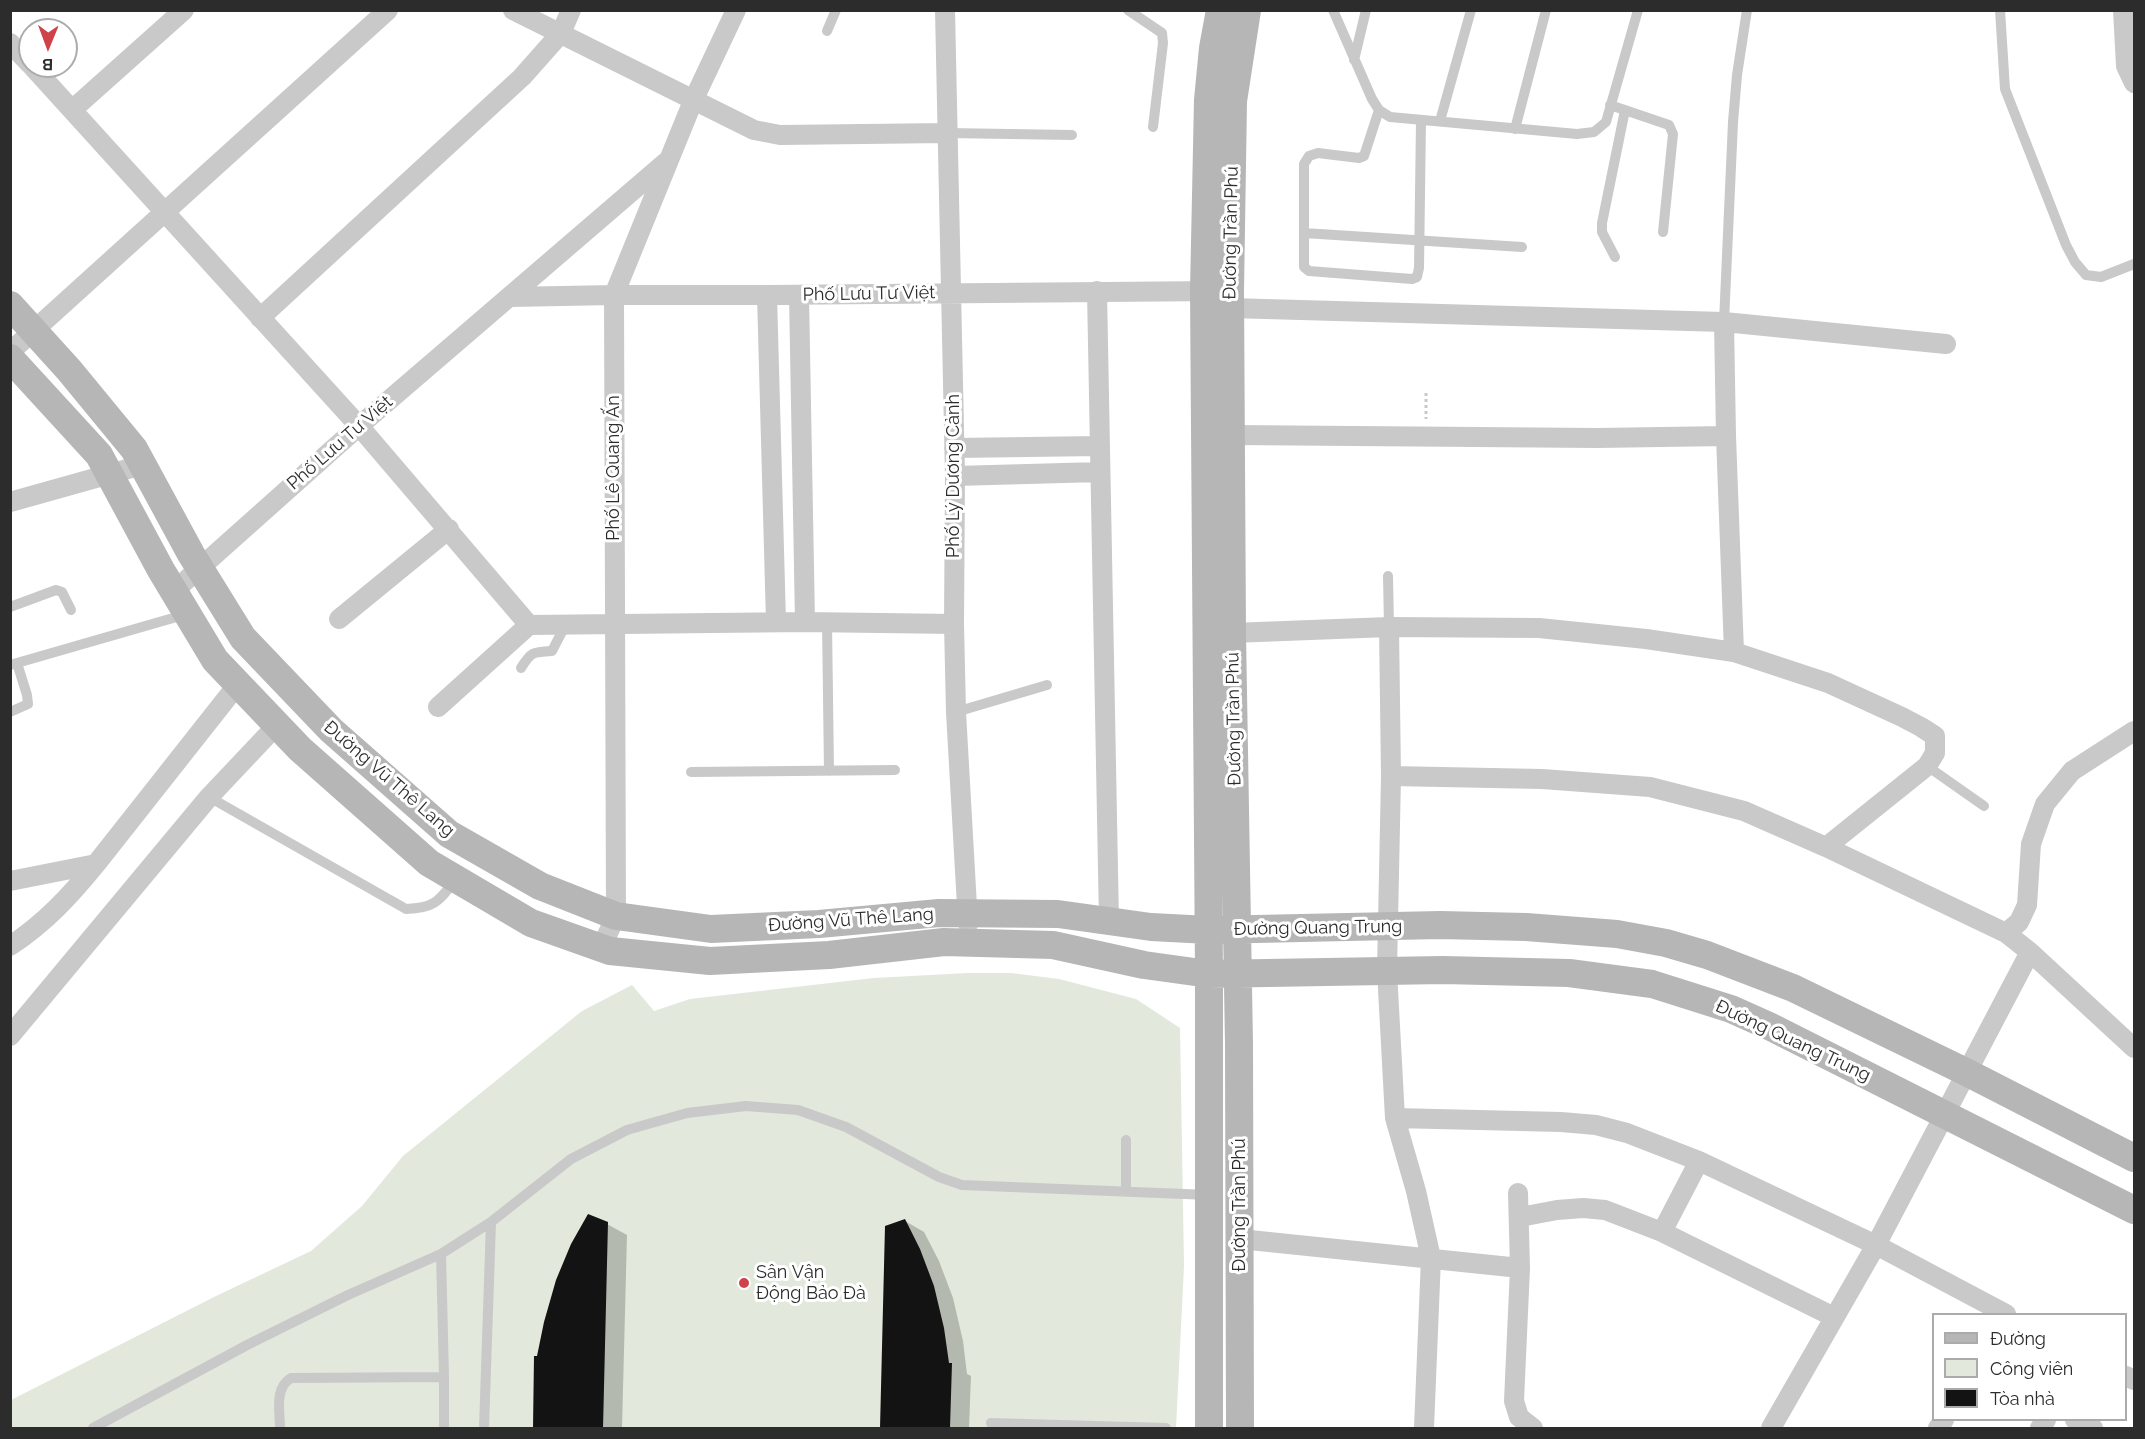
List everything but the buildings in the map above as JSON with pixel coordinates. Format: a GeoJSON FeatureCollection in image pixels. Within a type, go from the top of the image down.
{"type":"FeatureCollection","features":[{"type":"Feature","properties":{"kind":"main road","name":"Đường Trần Phú"},"geometry":{"type":"LineString","coordinates":[[1220,10],[1213,48],[1208,100],[1232,435],[1232,633],[1239,974],[1240,1428]]}},
{"type":"Feature","properties":{"kind":"main road","name":"Đường Trần Phú"},"geometry":{"type":"LineString","coordinates":[[1209,1428],[1209,930],[1222,297],[1233,101],[1247,10]]}},
{"type":"Feature","properties":{"kind":"main road","name":"Đường Vũ Thê Lang"},"geometry":{"type":"LineString","coordinates":[[10,305],[35,331],[134,449],[243,638],[331,730],[449,834],[540,886],[616,916],[711,928],[819,924],[939,913],[968,913],[1058,914],[1151,927],[1209,930]]}},
{"type":"Feature","properties":{"kind":"main road","name":"Đường Vũ Thê Lang"},"geometry":{"type":"LineString","coordinates":[[10,358],[99,455],[215,660],[300,749],[429,863],[531,923],[610,951],[710,961],[829,955],[944,942],[969,942],[1053,945],[1144,965],[1209,974]]}},
{"type":"Feature","properties":{"kind":"main road","name":"Đường Quang Trung"},"geometry":{"type":"LineString","coordinates":[[1209,930],[1387,926],[1504,927],[1617,934],[1666,943],[1707,955],[1793,988],[1966,1072],[2134,1158]]}},
{"type":"Feature","properties":{"kind":"main road","name":"Đường Quang Trung"},"geometry":{"type":"LineString","coordinates":[[1209,974],[1454,970],[1569,973],[1652,984],[1731,1009],[1759,1022],[1945,1113],[2134,1210]]}},
{"type":"Feature","properties":{"kind":"street"},"geometry":{"type":"LineString","coordinates":[[72,110],[184,10]]}},
{"type":"Feature","properties":{"kind":"street"},"geometry":{"type":"LineString","coordinates":[[10,352],[388,10]]}},
{"type":"Feature","properties":{"kind":"street"},"geometry":{"type":"LineString","coordinates":[[513,10],[754,130],[780,135],[947,133]]}},
{"type":"Feature","properties":{"kind":"street"},"geometry":{"type":"LineString","coordinates":[[260,318],[522,77],[561,33],[571,10]]}},
{"type":"Feature","properties":{"kind":"street","name":"Phố Lê Quang Ấn"},"geometry":{"type":"LineString","coordinates":[[601,948],[616,916],[614,294],[693,101],[736,10]]}},
{"type":"Feature","properties":{"kind":"street","name":"Phố Lý Dương Cảnh"},"geometry":{"type":"LineString","coordinates":[[945,10],[956,476],[954,624],[956,711],[969,942]]}},
{"type":"Feature","properties":{"kind":"street"},"geometry":{"type":"LineString","coordinates":[[2123,10],[2126,66],[2134,84]]}},
{"type":"Feature","properties":{"kind":"street"},"geometry":{"type":"LineString","coordinates":[[43,78],[359,426],[529,625]]}},
{"type":"Feature","properties":{"kind":"street","name":"Phố Lưu Tư Việt"},"geometry":{"type":"LineString","coordinates":[[181,602],[200,567],[359,426],[669,161]]}},
{"type":"Feature","properties":{"kind":"street"},"geometry":{"type":"LineString","coordinates":[[1097,291],[1109,922]]}},
{"type":"Feature","properties":{"kind":"street","name":"Phố Lưu Tư Việt"},"geometry":{"type":"LineString","coordinates":[[509,297],[614,294],[799,295],[1097,291],[1724,322],[1946,344]]}},
{"type":"Feature","properties":{"kind":"street"},"geometry":{"type":"LineString","coordinates":[[768,295],[776,622]]}},
{"type":"Feature","properties":{"kind":"street"},"geometry":{"type":"LineString","coordinates":[[799,295],[805,622]]}},
{"type":"Feature","properties":{"kind":"street"},"geometry":{"type":"LineString","coordinates":[[1724,322],[1725,436],[1734,652]]}},
{"type":"Feature","properties":{"kind":"street"},"geometry":{"type":"LineString","coordinates":[[1232,435],[1596,438],[1725,436]]}},
{"type":"Feature","properties":{"kind":"street"},"geometry":{"type":"LineString","coordinates":[[954,448],[1099,446]]}},
{"type":"Feature","properties":{"kind":"street"},"geometry":{"type":"LineString","coordinates":[[10,502],[142,465]]}},
{"type":"Feature","properties":{"kind":"street"},"geometry":{"type":"LineString","coordinates":[[956,476],[1100,472]]}},
{"type":"Feature","properties":{"kind":"street"},"geometry":{"type":"LineString","coordinates":[[339,619],[449,529]]}},
{"type":"Feature","properties":{"kind":"street"},"geometry":{"type":"LineString","coordinates":[[438,707],[529,625],[776,622],[954,624]]}},
{"type":"Feature","properties":{"kind":"street"},"geometry":{"type":"LineString","coordinates":[[1232,633],[1389,627],[1539,628],[1646,639],[1734,652],[1827,683],[1922,726],[1935,736],[1935,753],[1927,766],[1826,847]]}},
{"type":"Feature","properties":{"kind":"street"},"geometry":{"type":"LineString","coordinates":[[1389,627],[1391,776],[1387,971],[1395,1118],[1416,1191],[1431,1258],[1424,1428]]}},
{"type":"Feature","properties":{"kind":"street"},"geometry":{"type":"LineString","coordinates":[[10,946],[35,930],[56,911],[96,864],[238,684]]}},
{"type":"Feature","properties":{"kind":"street"},"geometry":{"type":"LineString","coordinates":[[10,1036],[209,797],[277,725]]}},
{"type":"Feature","properties":{"kind":"street"},"geometry":{"type":"LineString","coordinates":[[2006,933],[2019,922],[2027,905],[2031,844],[2045,804],[2072,771],[2132,739]]}},
{"type":"Feature","properties":{"kind":"street"},"geometry":{"type":"LineString","coordinates":[[1391,776],[1542,779],[1650,787],[1744,811],[1826,847],[2006,933],[2132,1041]]}},
{"type":"Feature","properties":{"kind":"street"},"geometry":{"type":"LineString","coordinates":[[10,881],[96,864]]}},
{"type":"Feature","properties":{"kind":"street"},"geometry":{"type":"LineString","coordinates":[[1771,1428],[1876,1245],[2030,952]]}},
{"type":"Feature","properties":{"kind":"street"},"geometry":{"type":"LineString","coordinates":[[1395,1118],[1561,1122],[1596,1125],[1627,1133],[1699,1161],[1876,1245],[2004,1313]]}},
{"type":"Feature","properties":{"kind":"street"},"geometry":{"type":"LineString","coordinates":[[1662,1232],[1699,1161]]}},
{"type":"Feature","properties":{"kind":"street"},"geometry":{"type":"LineString","coordinates":[[1518,1193],[1520,1268],[1514,1401],[1519,1417],[1533,1428]]}},
{"type":"Feature","properties":{"kind":"street"},"geometry":{"type":"LineString","coordinates":[[1520,1217],[1557,1210],[1594,1209],[1614,1213],[1662,1232],[1834,1317]]}},
{"type":"Feature","properties":{"kind":"street"},"geometry":{"type":"LineString","coordinates":[[1240,1239],[1520,1268]]}},
{"type":"Feature","properties":{"kind":"street"},"geometry":{"type":"LineString","coordinates":[[2079,1421],[2093,1428]]}},
{"type":"Feature","properties":{"kind":"lane"},"geometry":{"type":"LineString","coordinates":[[827,31],[836,10]]}},
{"type":"Feature","properties":{"kind":"lane"},"geometry":{"type":"LineString","coordinates":[[1128,10],[1162,33],[1163,43],[1153,127]]}},
{"type":"Feature","properties":{"kind":"lane"},"geometry":{"type":"LineString","coordinates":[[1332,10],[1372,99],[1379,110],[1390,117],[1577,134],[1594,132],[1606,122],[1638,10]]}},
{"type":"Feature","properties":{"kind":"lane"},"geometry":{"type":"LineString","coordinates":[[1354,60],[1366,10]]}},
{"type":"Feature","properties":{"kind":"lane"},"geometry":{"type":"LineString","coordinates":[[1440,121],[1471,10]]}},
{"type":"Feature","properties":{"kind":"lane"},"geometry":{"type":"LineString","coordinates":[[1515,129],[1546,10]]}},
{"type":"Feature","properties":{"kind":"lane"},"geometry":{"type":"LineString","coordinates":[[1724,322],[1733,122],[1737,75],[1747,10]]}},
{"type":"Feature","properties":{"kind":"lane"},"geometry":{"type":"LineString","coordinates":[[2001,10],[2005,89],[2066,245],[2075,262],[2086,275],[2101,277],[2134,264]]}},
{"type":"Feature","properties":{"kind":"lane"},"geometry":{"type":"LineString","coordinates":[[1611,105],[1669,125],[1673,134],[1664,232]]}},
{"type":"Feature","properties":{"kind":"lane"},"geometry":{"type":"LineString","coordinates":[[1379,110],[1364,156],[1359,158],[1318,153],[1309,156],[1305,164],[1304,267],[1309,271],[1412,279],[1417,277],[1420,241],[1421,120]]}},
{"type":"Feature","properties":{"kind":"lane"},"geometry":{"type":"LineString","coordinates":[[1615,257],[1602,232],[1602,223],[1625,110]]}},
{"type":"Feature","properties":{"kind":"lane"},"geometry":{"type":"LineString","coordinates":[[947,133],[1072,135]]}},
{"type":"Feature","properties":{"kind":"lane"},"geometry":{"type":"LineString","coordinates":[[1304,233],[1522,247]]}},
{"type":"Feature","properties":{"kind":"lane"},"geometry":{"type":"LineString","coordinates":[[1389,576],[1389,627]]}},
{"type":"Feature","properties":{"kind":"lane"},"geometry":{"type":"LineString","coordinates":[[10,607],[56,590],[62,592],[71,610]]}},
{"type":"Feature","properties":{"kind":"lane"},"geometry":{"type":"LineString","coordinates":[[10,712],[28,704],[27,695],[14,664],[181,602]]}},
{"type":"Feature","properties":{"kind":"lane"},"geometry":{"type":"LineString","coordinates":[[826,622],[829,771]]}},
{"type":"Feature","properties":{"kind":"lane"},"geometry":{"type":"LineString","coordinates":[[520,668],[535,651],[552,651],[566,624]]}},
{"type":"Feature","properties":{"kind":"lane"},"geometry":{"type":"LineString","coordinates":[[956,711],[1047,685]]}},
{"type":"Feature","properties":{"kind":"lane"},"geometry":{"type":"LineString","coordinates":[[1927,766],[1984,806]]}},
{"type":"Feature","properties":{"kind":"lane"},"geometry":{"type":"LineString","coordinates":[[691,772],[895,770]]}},
{"type":"Feature","properties":{"kind":"lane"},"geometry":{"type":"LineString","coordinates":[[209,797],[406,909],[425,908],[440,899],[456,879]]}},
{"type":"Feature","properties":{"kind":"lane"},"geometry":{"type":"LineString","coordinates":[[93,1428],[249,1344],[348,1295],[441,1254],[490,1222],[572,1159],[627,1130],[687,1113],[746,1106],[798,1110],[846,1127],[939,1177],[962,1185],[1210,1195]]}},
{"type":"Feature","properties":{"kind":"lane"},"geometry":{"type":"LineString","coordinates":[[1126,1140],[1126,1192]]}},
{"type":"Feature","properties":{"kind":"lane"},"geometry":{"type":"LineString","coordinates":[[484,1428],[490,1222]]}},
{"type":"Feature","properties":{"kind":"lane"},"geometry":{"type":"LineString","coordinates":[[441,1254],[444,1428]]}},
{"type":"Feature","properties":{"kind":"lane"},"geometry":{"type":"LineString","coordinates":[[280,1428],[281,1389],[291,1378],[444,1377]]}},
{"type":"Feature","properties":{"kind":"lane"},"geometry":{"type":"LineString","coordinates":[[991,1423],[1166,1428]]}},
{"type":"Feature","properties":{"kind":"path"},"geometry":{"type":"LineString","coordinates":[[1426,393],[1426,435]]}},
{"type":"Feature","properties":{"kind":"green space"},"geometry":{"type":"Polygon","coordinates":[[[1011,973],[1059,979],[1136,999],[1180,1028],[1184,1266],[1176,1428],[11,1428],[11,1400],[216,1296],[311,1251],[362,1206],[403,1156],[582,1011],[632,985],[654,1011],[690,999],[874,978],[1011,973]]]}},
{"type":"Feature","properties":{"kind":"place","name":"Sân Vận Động Bảo Đà"},"geometry":{"type":"Point","coordinates":[744,1283]}}]}
